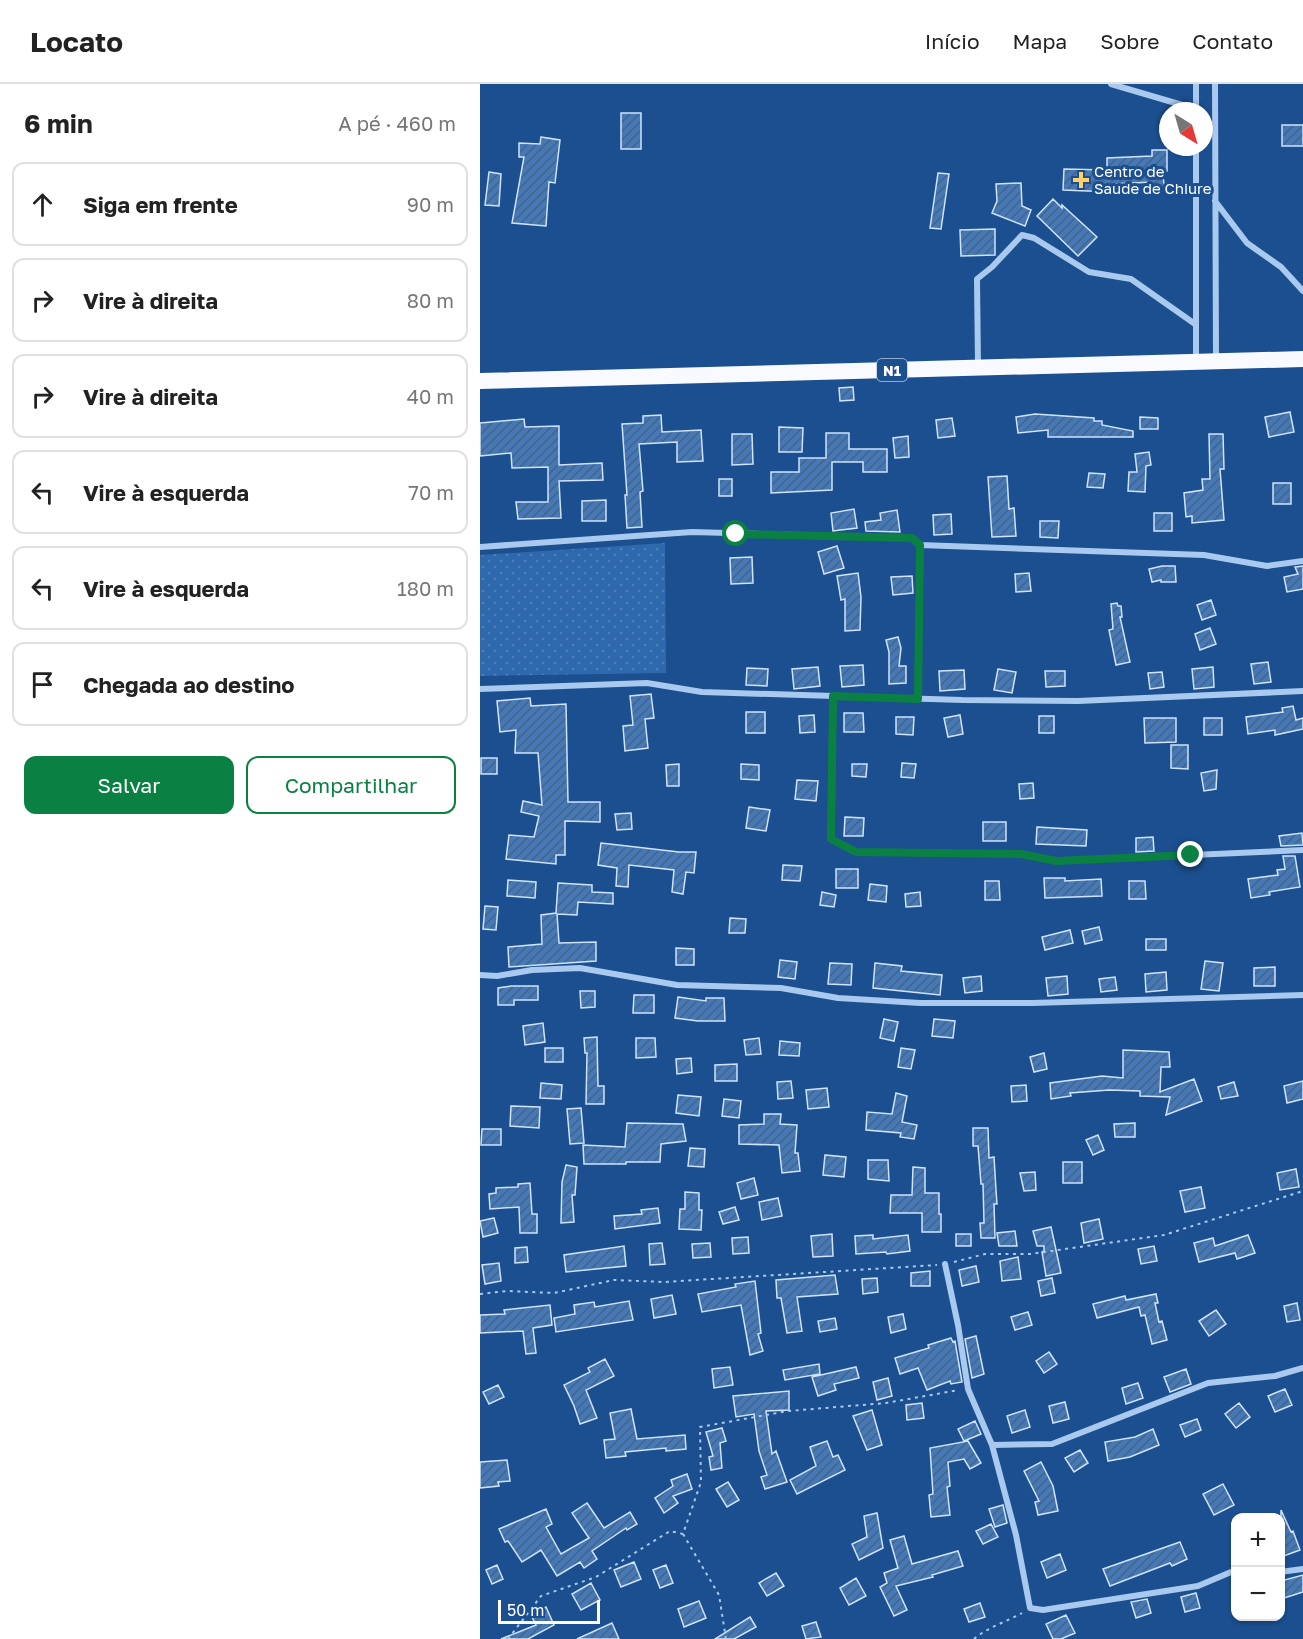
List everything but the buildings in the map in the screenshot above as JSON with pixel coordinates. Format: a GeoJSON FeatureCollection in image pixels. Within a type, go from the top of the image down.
{"type":"FeatureCollection","features":[{"type":"Feature","properties":{"kind":"highway","name":"N1"},"geometry":{"type":"LineString","coordinates":[[480,381],[1303,359]]}},
{"type":"Feature","properties":{"kind":"street"},"geometry":{"type":"LineString","coordinates":[[1111,84],[1170,102]]}},
{"type":"Feature","properties":{"kind":"street"},"geometry":{"type":"LineString","coordinates":[[1196,84],[1196,102]]}},
{"type":"Feature","properties":{"kind":"street"},"geometry":{"type":"LineString","coordinates":[[1215,84],[1216,361]]}},
{"type":"Feature","properties":{"kind":"street"},"geometry":{"type":"LineString","coordinates":[[1196,156],[1196,362]]}},
{"type":"Feature","properties":{"kind":"street"},"geometry":{"type":"LineString","coordinates":[[1215,201],[1247,243],[1281,267],[1303,291]]}},
{"type":"Feature","properties":{"kind":"street"},"geometry":{"type":"LineString","coordinates":[[978,368],[977,279],[992,267],[1022,235],[1034,238],[1089,272],[1131,279],[1196,324]]}},
{"type":"Feature","properties":{"kind":"street"},"geometry":{"type":"LineString","coordinates":[[480,547],[692,532],[912,538],[920,545],[1204,555],[1267,566],[1303,561]]}},
{"type":"Feature","properties":{"kind":"street"},"geometry":{"type":"LineString","coordinates":[[918,699],[920,545]]}},
{"type":"Feature","properties":{"kind":"street"},"geometry":{"type":"LineString","coordinates":[[480,689],[647,682],[702,692],[918,699],[1078,701],[1303,691]]}},
{"type":"Feature","properties":{"kind":"street"},"geometry":{"type":"LineString","coordinates":[[833,696],[831,839],[856,852],[1021,854],[1056,861],[1303,850]]}},
{"type":"Feature","properties":{"kind":"street"},"geometry":{"type":"LineString","coordinates":[[480,975],[497,976],[532,970],[580,968],[677,985],[781,988],[838,998],[920,1003],[1032,1003],[1303,995]]}},
{"type":"Feature","properties":{"kind":"street"},"geometry":{"type":"LineString","coordinates":[[945,1264],[968,1389],[992,1445],[1016,1535],[1030,1608],[1043,1610],[1198,1586],[1231,1572]]}},
{"type":"Feature","properties":{"kind":"street"},"geometry":{"type":"LineString","coordinates":[[992,1445],[1052,1444],[1208,1383],[1275,1376],[1303,1368]]}},
{"type":"Feature","properties":{"kind":"street"},"geometry":{"type":"LineString","coordinates":[[1285,1571],[1303,1569]]}},
{"type":"Feature","properties":{"kind":"path"},"geometry":{"type":"LineString","coordinates":[[480,1294],[507,1291],[554,1293],[614,1280],[664,1282],[945,1264],[985,1254],[1030,1254],[1164,1235],[1303,1191]]}},
{"type":"Feature","properties":{"kind":"path"},"geometry":{"type":"LineString","coordinates":[[683,1534],[701,1482],[700,1427],[788,1411],[886,1403],[968,1389]]}},
{"type":"Feature","properties":{"kind":"path"},"geometry":{"type":"LineString","coordinates":[[508,1639],[541,1596],[596,1576],[670,1530],[683,1534],[719,1595],[726,1639]]}},
{"type":"Feature","properties":{"kind":"path"},"geometry":{"type":"LineString","coordinates":[[974,1639],[985,1630],[1004,1624],[1030,1608]]}},
{"type":"Feature","properties":{"kind":"shaded area"},"geometry":{"type":"Polygon","coordinates":[[[665,543],[666,673],[480,676],[480,555],[665,543]]]}},
{"type":"Feature","properties":{"kind":"place","name":"Centro de Saude de Chiure"},"geometry":{"type":"Point","coordinates":[1081,180]}},
{"type":"Feature","properties":{"kind":"route"},"geometry":{"type":"LineString","coordinates":[[736,534],[912,538],[920,545],[918,699],[833,696],[831,839],[856,852],[1021,854],[1056,861],[1191,855]]}}]}
